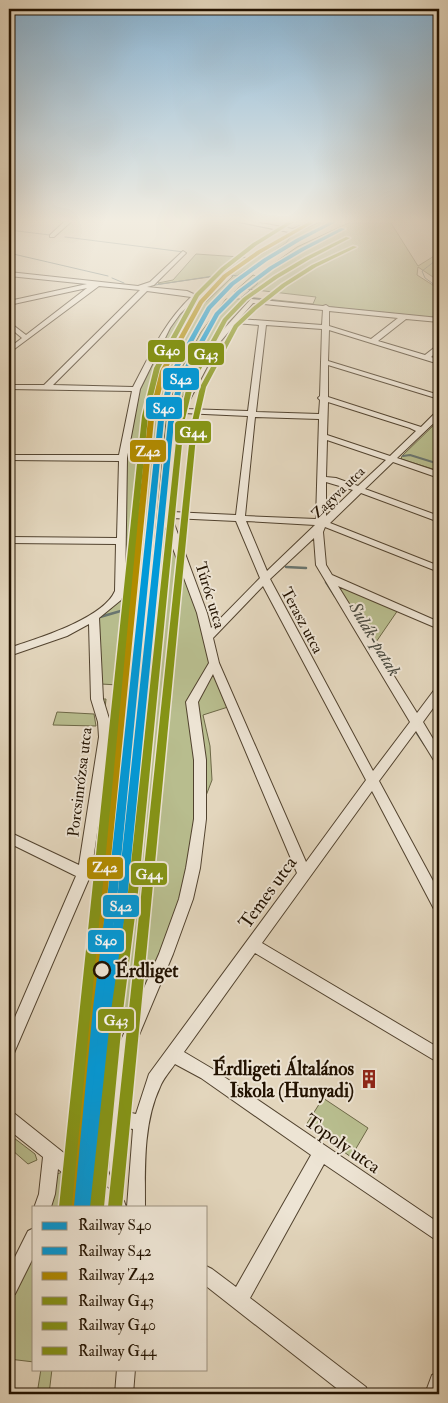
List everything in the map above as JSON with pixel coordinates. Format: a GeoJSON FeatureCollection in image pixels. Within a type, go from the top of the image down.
{"type":"FeatureCollection","features":[{"type":"Feature","properties":{"kind":"street"},"geometry":{"type":"LineString","coordinates":[[9,303],[87,285]]}},
{"type":"Feature","properties":{"kind":"street"},"geometry":{"type":"LineString","coordinates":[[9,351],[95,285]]}},
{"type":"Feature","properties":{"kind":"street"},"geometry":{"type":"LineString","coordinates":[[9,652],[63,634],[94,617],[117,598],[120,591],[123,458],[136,389],[167,328],[195,296],[116,285]]}},
{"type":"Feature","properties":{"kind":"street"},"geometry":{"type":"LineString","coordinates":[[135,288],[146,285]]}},
{"type":"Feature","properties":{"kind":"street"},"geometry":{"type":"LineString","coordinates":[[46,388],[145,289]]}},
{"type":"Feature","properties":{"kind":"street","name":"Túróc utca"},"geometry":{"type":"LineString","coordinates":[[304,875],[214,663],[190,576],[168,522],[169,469],[174,428],[180,412],[217,341],[251,301],[326,307]]}},
{"type":"Feature","properties":{"kind":"street"},"geometry":{"type":"LineString","coordinates":[[439,320],[326,307],[322,398],[321,525],[315,540],[321,565],[439,759]]}},
{"type":"Feature","properties":{"kind":"street"},"geometry":{"type":"LineString","coordinates":[[372,342],[406,316]]}},
{"type":"Feature","properties":{"kind":"street"},"geometry":{"type":"LineString","coordinates":[[234,321],[325,327],[439,362]]}},
{"type":"Feature","properties":{"kind":"street"},"geometry":{"type":"LineString","coordinates":[[9,324],[26,338]]}},
{"type":"Feature","properties":{"kind":"street","name":"Terasz utca"},"geometry":{"type":"LineString","coordinates":[[263,324],[240,518],[270,590],[439,905]]}},
{"type":"Feature","properties":{"kind":"street"},"geometry":{"type":"LineString","coordinates":[[426,358],[439,346]]}},
{"type":"Feature","properties":{"kind":"street"},"geometry":{"type":"LineString","coordinates":[[325,362],[439,397]]}},
{"type":"Feature","properties":{"kind":"street"},"geometry":{"type":"LineString","coordinates":[[9,388],[136,389]]}},
{"type":"Feature","properties":{"kind":"street"},"geometry":{"type":"LineString","coordinates":[[322,398],[422,431]]}},
{"type":"Feature","properties":{"kind":"street"},"geometry":{"type":"LineString","coordinates":[[180,412],[323,417]]}},
{"type":"Feature","properties":{"kind":"street","name":"Zagyva utca"},"geometry":{"type":"LineString","coordinates":[[321,525],[439,414]]}},
{"type":"Feature","properties":{"kind":"street"},"geometry":{"type":"LineString","coordinates":[[322,436],[439,475]]}},
{"type":"Feature","properties":{"kind":"street"},"geometry":{"type":"LineString","coordinates":[[9,456],[123,458]]}},
{"type":"Feature","properties":{"kind":"street"},"geometry":{"type":"LineString","coordinates":[[321,479],[333,480],[439,519]]}},
{"type":"Feature","properties":{"kind":"street"},"geometry":{"type":"LineString","coordinates":[[168,514],[321,525],[439,569]]}},
{"type":"Feature","properties":{"kind":"street"},"geometry":{"type":"LineString","coordinates":[[9,540],[120,541]]}},
{"type":"Feature","properties":{"kind":"street","name":"Zagyva utca"},"geometry":{"type":"LineString","coordinates":[[208,637],[266,579],[315,540]]}},
{"type":"Feature","properties":{"kind":"street"},"geometry":{"type":"LineString","coordinates":[[328,576],[364,594],[439,626]]}},
{"type":"Feature","properties":{"kind":"street"},"geometry":{"type":"LineString","coordinates":[[256,591],[262,588],[270,590]]}},
{"type":"Feature","properties":{"kind":"street","name":"Porcsinrózsa utca"},"geometry":{"type":"LineString","coordinates":[[9,1048],[84,874],[105,737],[104,722],[97,698],[94,617]]}},
{"type":"Feature","properties":{"kind":"street"},"geometry":{"type":"LineString","coordinates":[[117,1170],[122,1074],[126,1047],[166,954],[186,899],[193,868],[200,819],[200,760],[192,702],[214,663]]}},
{"type":"Feature","properties":{"kind":"street","name":"Temes utca"},"geometry":{"type":"LineString","coordinates":[[136,1206],[142,1123],[148,1092],[155,1079],[439,692]]}},
{"type":"Feature","properties":{"kind":"street"},"geometry":{"type":"LineString","coordinates":[[9,838],[84,874]]}},
{"type":"Feature","properties":{"kind":"street"},"geometry":{"type":"LineString","coordinates":[[253,945],[439,1056]]}},
{"type":"Feature","properties":{"kind":"street","name":"Topoly utca"},"geometry":{"type":"LineString","coordinates":[[172,1054],[206,1073],[439,1234]]}},
{"type":"Feature","properties":{"kind":"street"},"geometry":{"type":"LineString","coordinates":[[119,1118],[142,1123]]}},
{"type":"Feature","properties":{"kind":"street"},"geometry":{"type":"LineString","coordinates":[[9,1120],[117,1206]]}},
{"type":"Feature","properties":{"kind":"street"},"geometry":{"type":"LineString","coordinates":[[239,1300],[321,1152]]}},
{"type":"Feature","properties":{"kind":"street"},"geometry":{"type":"LineString","coordinates":[[42,1206],[47,1194],[51,1155]]}},
{"type":"Feature","properties":{"kind":"street"},"geometry":{"type":"LineString","coordinates":[[9,1288],[32,1241]]}},
{"type":"Feature","properties":{"kind":"street"},"geometry":{"type":"LineString","coordinates":[[208,1277],[359,1394]]}},
{"type":"Feature","properties":{"kind":"street"},"geometry":{"type":"LineString","coordinates":[[124,1394],[126,1370]]}},
{"type":"Feature","properties":{"kind":"street"},"geometry":{"type":"LineString","coordinates":[[434,1394],[439,1382]]}},
{"type":"Feature","properties":{"kind":"green space"},"geometry":{"type":"Polygon","coordinates":[[[223,285],[229,285],[207,307],[169,374],[158,420],[121,763],[117,763],[104,893],[94,897],[118,685],[101,684],[100,699],[106,699],[105,709],[102,709],[99,695],[96,652],[91,652],[91,623],[100,608],[111,609],[120,600],[123,593],[125,477],[129,438],[136,401],[147,364],[165,330],[189,299],[206,302],[223,285]]]}},
{"type":"Feature","properties":{"kind":"green space"},"geometry":{"type":"Polygon","coordinates":[[[241,285],[433,285],[439,289],[439,318],[251,300],[225,332],[175,419],[165,519],[204,629],[204,641],[228,707],[203,715],[210,746],[212,780],[204,801],[204,821],[141,1022],[121,1018],[130,888],[127,887],[138,761],[134,760],[166,421],[177,377],[201,332],[226,299],[244,299],[241,298],[246,297],[313,304],[316,297],[247,289],[243,293],[234,292],[241,285]]]}},
{"type":"Feature","properties":{"kind":"green space"},"geometry":{"type":"Polygon","coordinates":[[[439,420],[439,471],[401,459],[402,456],[439,420]]]}},
{"type":"Feature","properties":{"kind":"green space"},"geometry":{"type":"Polygon","coordinates":[[[333,581],[398,610],[374,645],[333,581]]]}},
{"type":"Feature","properties":{"kind":"green space"},"geometry":{"type":"Polygon","coordinates":[[[57,712],[94,714],[96,726],[53,725],[57,712]]]}},
{"type":"Feature","properties":{"kind":"green space"},"geometry":{"type":"Polygon","coordinates":[[[323,1098],[368,1128],[351,1157],[306,1125],[323,1098]]]}},
{"type":"Feature","properties":{"kind":"green space"},"geometry":{"type":"Polygon","coordinates":[[[14,1138],[35,1154],[37,1160],[28,1164],[12,1150],[11,1141],[14,1138]]]}},
{"type":"Feature","properties":{"kind":"green space"},"geometry":{"type":"Polygon","coordinates":[[[62,1172],[74,1184],[76,1191],[73,1206],[45,1206],[55,1175],[62,1172]]]}},
{"type":"Feature","properties":{"kind":"green space"},"geometry":{"type":"Polygon","coordinates":[[[28,1232],[32,1234],[32,1362],[9,1359],[9,1270],[28,1232]]]}},
{"type":"Feature","properties":{"kind":"green space"},"geometry":{"type":"Polygon","coordinates":[[[41,1370],[52,1370],[49,1394],[37,1394],[41,1370]]]}},
{"type":"Feature","properties":{"kind":"waterway"},"geometry":{"type":"LineString","coordinates":[[255,285],[242,297],[277,301]]}},
{"type":"Feature","properties":{"kind":"waterway"},"geometry":{"type":"LineString","coordinates":[[435,285],[439,288]]}},
{"type":"Feature","properties":{"kind":"waterway","name":"Sulák-patak"},"geometry":{"type":"LineString","coordinates":[[281,302],[439,318]]}},
{"type":"Feature","properties":{"kind":"waterway"},"geometry":{"type":"LineString","coordinates":[[403,456],[410,455],[439,464]]}},
{"type":"Feature","properties":{"kind":"waterway","name":"Sulák-patak"},"geometry":{"type":"LineString","coordinates":[[286,567],[306,568]]}},
{"type":"Feature","properties":{"kind":"waterway","name":"Sulák-patak"},"geometry":{"type":"LineString","coordinates":[[326,582],[335,596]]}},
{"type":"Feature","properties":{"kind":"waterway","name":"Sulák-patak"},"geometry":{"type":"LineString","coordinates":[[100,617],[131,608]]}},
{"type":"Feature","properties":{"kind":"waterway","name":"Sulák-patak"},"geometry":{"type":"LineString","coordinates":[[417,733],[425,745]]}},
{"type":"Feature","properties":{"kind":"waterway","name":"Sulák-patak"},"geometry":{"type":"LineString","coordinates":[[435,760],[439,765]]}},
{"type":"Feature","properties":{"kind":"rail line","name":"G40"},"geometry":{"type":"LineString","coordinates":[[65,1205],[145,416],[157,368],[197,295],[207,285]]}},
{"type":"Feature","properties":{"kind":"rail line","name":"Z42"},"geometry":{"type":"LineString","coordinates":[[67,1206],[87,1008],[103,889],[151,419],[163,371],[201,302],[216,285]]}},
{"type":"Feature","properties":{"kind":"rail line","name":"S40"},"geometry":{"type":"LineString","coordinates":[[77,1206],[97,1009],[113,890],[161,420],[172,375],[209,308],[231,285]]}},
{"type":"Feature","properties":{"kind":"rail line","name":"S42"},"geometry":{"type":"LineString","coordinates":[[87,1206],[107,1010],[123,891],[171,422],[181,379],[217,314],[248,285]]}},
{"type":"Feature","properties":{"kind":"rail line","name":"G43"},"geometry":{"type":"LineString","coordinates":[[97,1206],[117,1011],[133,892],[181,423],[191,382],[225,320],[245,299],[264,285]]}},
{"type":"Feature","properties":{"kind":"rail line","name":"G44"},"geometry":{"type":"LineString","coordinates":[[115,1206],[194,426],[203,387],[236,326],[283,285]]}},
{"type":"Feature","properties":{"kind":"place","name":"Érdliget"},"geometry":{"type":"Point","coordinates":[102,970]}},
{"type":"Feature","properties":{"kind":"place","name":"Érdligeti Általános Iskola (Hunyadi)"},"geometry":{"type":"Point","coordinates":[369,1079]}}]}
